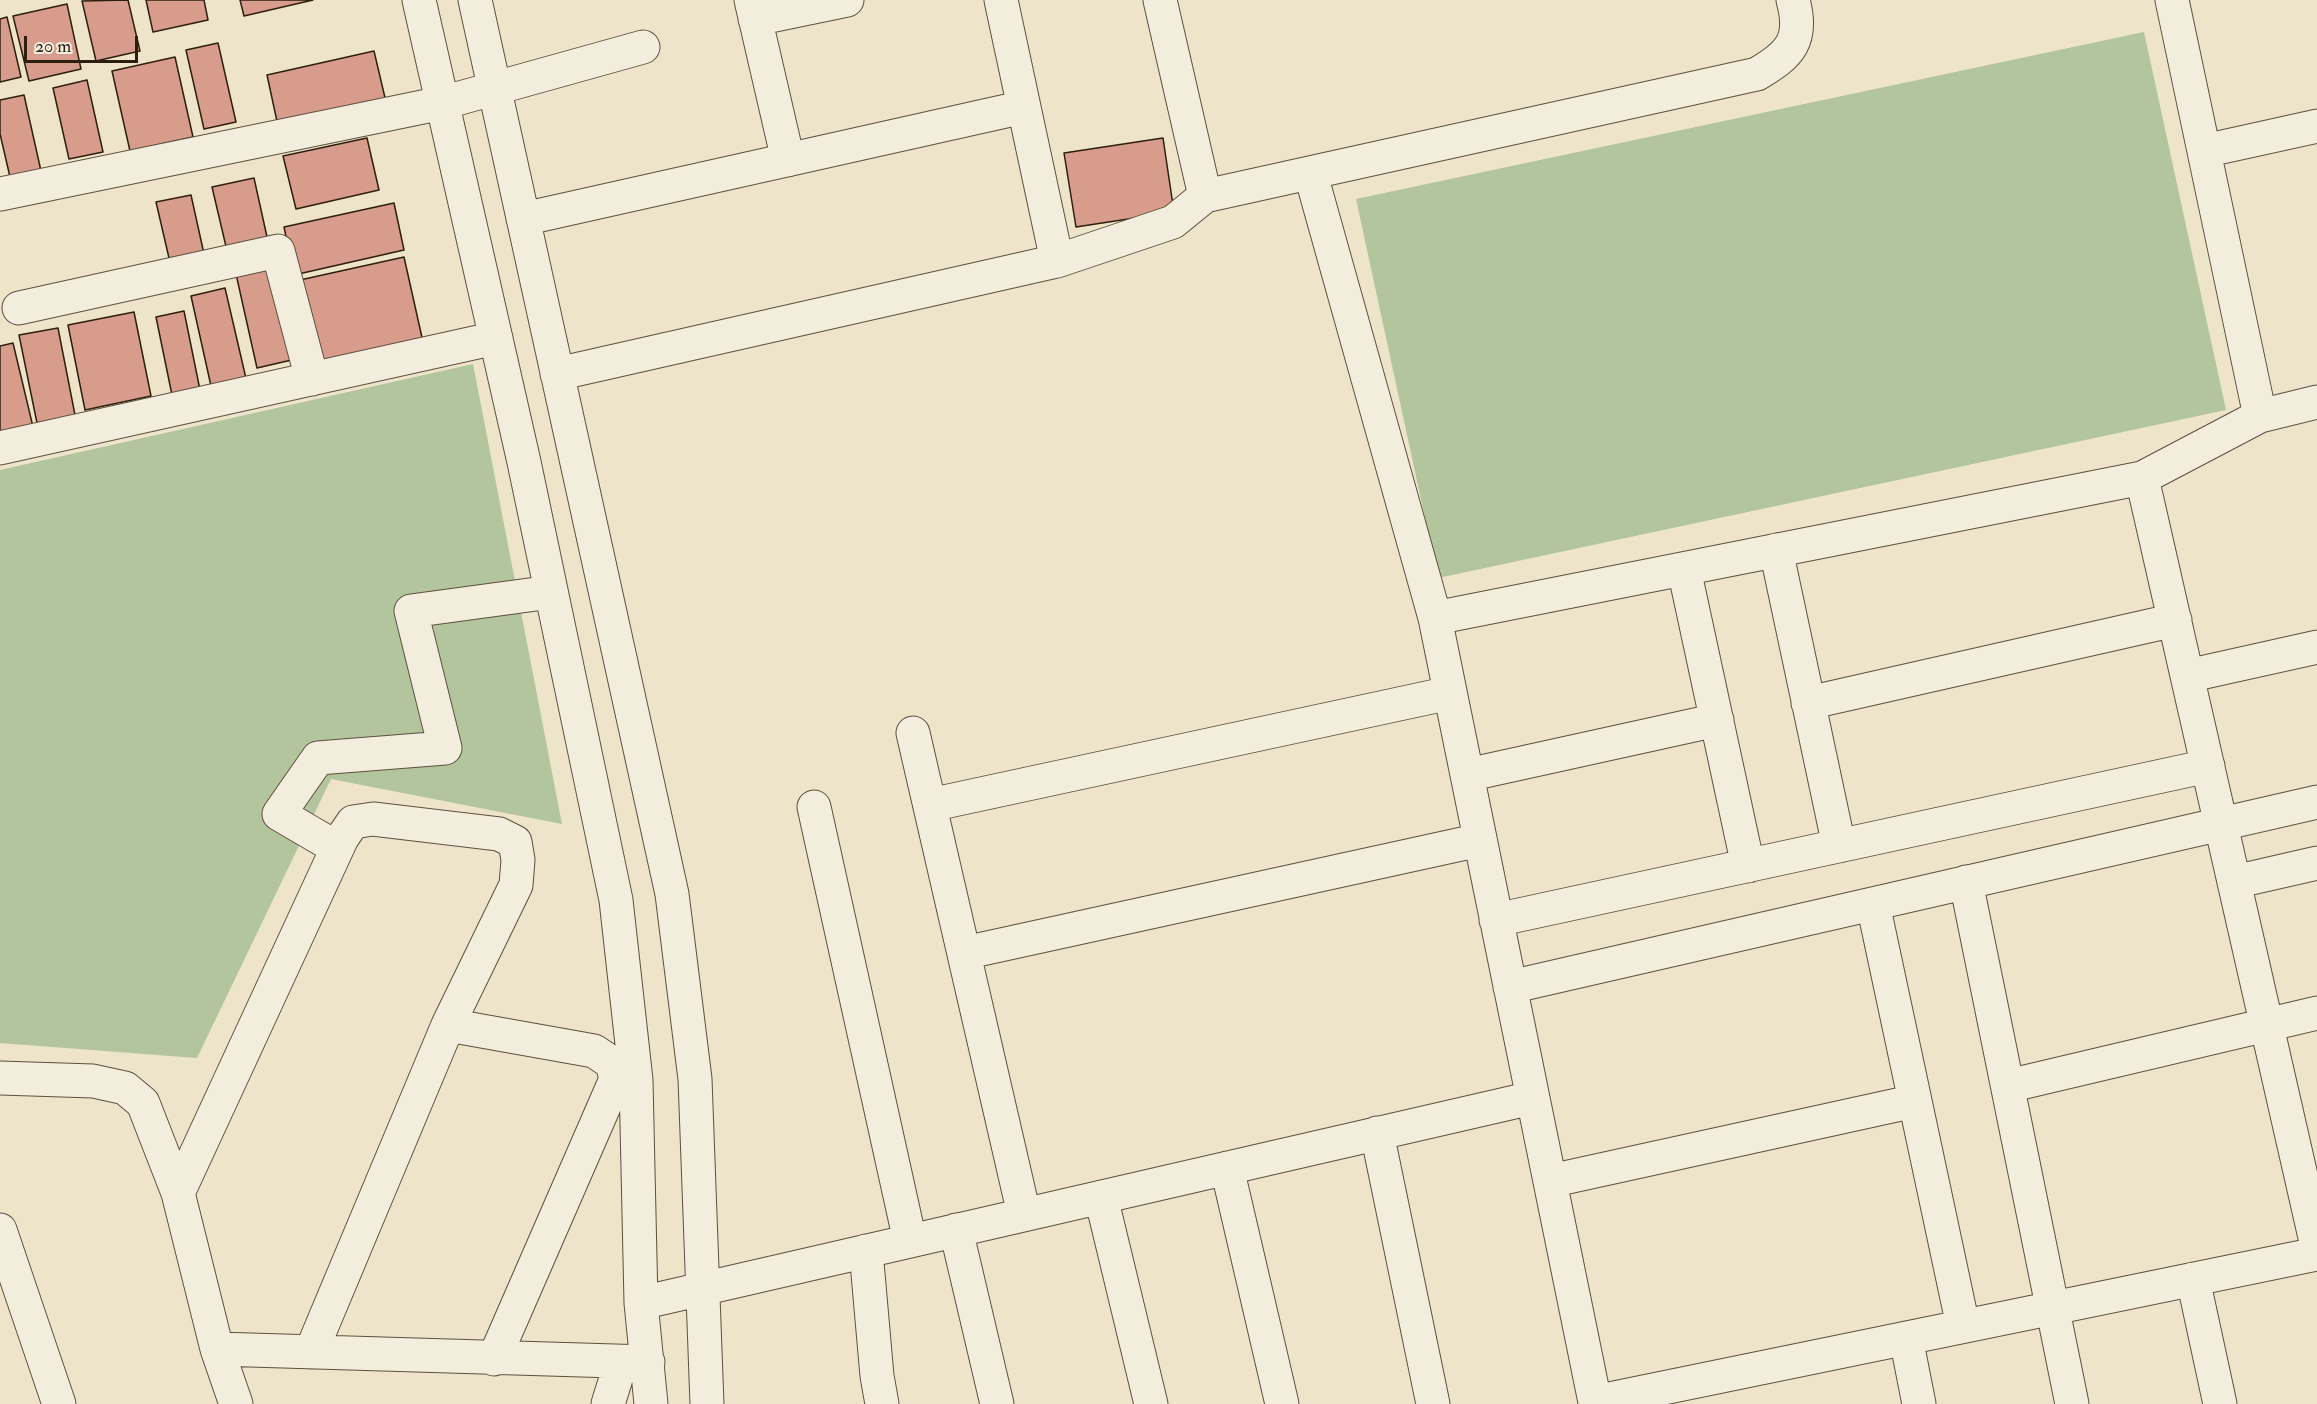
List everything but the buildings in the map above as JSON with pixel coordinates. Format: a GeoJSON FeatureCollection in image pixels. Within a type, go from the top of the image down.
{"type":"FeatureCollection","features":[{"type":"Feature","properties":{"kind":"street"},"geometry":{"type":"LineString","coordinates":[[419,0],[496,338],[616,900],[636,1080],[641,1303],[635,1362],[651,1404]]}},
{"type":"Feature","properties":{"kind":"street"},"geometry":{"type":"LineString","coordinates":[[475,0],[672,894],[695,1079],[707,1404]]}},
{"type":"Feature","properties":{"kind":"street"},"geometry":{"type":"LineString","coordinates":[[788,160],[753,10],[847,0]]}},
{"type":"Feature","properties":{"kind":"street"},"geometry":{"type":"LineString","coordinates":[[1001,0],[1057,261]]}},
{"type":"Feature","properties":{"kind":"street"},"geometry":{"type":"LineString","coordinates":[[1160,0],[1205,196]]}},
{"type":"Feature","properties":{"kind":"street"},"geometry":{"type":"LineString","coordinates":[[557,374],[1057,261],[1173,222],[1205,196],[1757,74],[1782,60],[1796,40],[1796,10],[1793,0]]}},
{"type":"Feature","properties":{"kind":"street"},"geometry":{"type":"LineString","coordinates":[[2172,0],[2260,416]]}},
{"type":"Feature","properties":{"kind":"street"},"geometry":{"type":"LineString","coordinates":[[0,194],[442,102],[643,47]]}},
{"type":"Feature","properties":{"kind":"street"},"geometry":{"type":"LineString","coordinates":[[523,219],[1024,107]]}},
{"type":"Feature","properties":{"kind":"street"},"geometry":{"type":"LineString","coordinates":[[2204,152],[2317,126]]}},
{"type":"Feature","properties":{"kind":"street"},"geometry":{"type":"LineString","coordinates":[[1311,174],[1435,618],[1595,1403],[2317,1254]]}},
{"type":"Feature","properties":{"kind":"street"},"geometry":{"type":"LineString","coordinates":[[19,308],[278,251],[312,379]]}},
{"type":"Feature","properties":{"kind":"street"},"geometry":{"type":"LineString","coordinates":[[0,448],[496,338]]}},
{"type":"Feature","properties":{"kind":"street"},"geometry":{"type":"LineString","coordinates":[[1435,618],[2142,478],[2260,416],[2317,402]]}},
{"type":"Feature","properties":{"kind":"street"},"geometry":{"type":"LineString","coordinates":[[2142,478],[2317,1246]]}},
{"type":"Feature","properties":{"kind":"street"},"geometry":{"type":"LineString","coordinates":[[1776,550],[1839,846]]}},
{"type":"Feature","properties":{"kind":"street"},"geometry":{"type":"LineString","coordinates":[[1684,568],[1748,866]]}},
{"type":"Feature","properties":{"kind":"street"},"geometry":{"type":"LineString","coordinates":[[337,848],[279,814],[318,758],[445,748],[411,611],[551,592]]}},
{"type":"Feature","properties":{"kind":"street"},"geometry":{"type":"LineString","coordinates":[[1808,703],[2175,620]]}},
{"type":"Feature","properties":{"kind":"street"},"geometry":{"type":"LineString","coordinates":[[2187,676],[2317,647]]}},
{"type":"Feature","properties":{"kind":"street"},"geometry":{"type":"LineString","coordinates":[[930,805],[1450,693]]}},
{"type":"Feature","properties":{"kind":"street"},"geometry":{"type":"LineString","coordinates":[[1467,775],[1717,720]]}},
{"type":"Feature","properties":{"kind":"street"},"geometry":{"type":"LineString","coordinates":[[913,733],[1024,1214]]}},
{"type":"Feature","properties":{"kind":"street"},"geometry":{"type":"LineString","coordinates":[[1496,920],[2208,766]]}},
{"type":"Feature","properties":{"kind":"street"},"geometry":{"type":"LineString","coordinates":[[1510,987],[2317,802]]}},
{"type":"Feature","properties":{"kind":"street"},"geometry":{"type":"LineString","coordinates":[[814,807],[910,1241]]}},
{"type":"Feature","properties":{"kind":"street"},"geometry":{"type":"LineString","coordinates":[[177,1193],[337,848],[354,822],[373,819],[499,834],[515,842],[518,860],[516,885],[448,1025],[311,1352]]}},
{"type":"Feature","properties":{"kind":"street"},"geometry":{"type":"LineString","coordinates":[[964,953],[1480,840]]}},
{"type":"Feature","properties":{"kind":"street"},"geometry":{"type":"LineString","coordinates":[[2234,882],[2317,863]]}},
{"type":"Feature","properties":{"kind":"street"},"geometry":{"type":"LineString","coordinates":[[1966,882],[2072,1404]]}},
{"type":"Feature","properties":{"kind":"street"},"geometry":{"type":"LineString","coordinates":[[1873,904],[1963,1326]]}},
{"type":"Feature","properties":{"kind":"street"},"geometry":{"type":"LineString","coordinates":[[2008,1086],[2317,1013]]}},
{"type":"Feature","properties":{"kind":"street"},"geometry":{"type":"LineString","coordinates":[[448,1025],[594,1052],[612,1063],[616,1079],[494,1359]]}},
{"type":"Feature","properties":{"kind":"street"},"geometry":{"type":"LineString","coordinates":[[0,1077],[93,1081],[125,1088],[143,1103],[177,1193],[217,1349],[236,1404]]}},
{"type":"Feature","properties":{"kind":"street"},"geometry":{"type":"LineString","coordinates":[[641,1303],[1532,1098]]}},
{"type":"Feature","properties":{"kind":"street"},"geometry":{"type":"LineString","coordinates":[[1550,1181],[1915,1101]]}},
{"type":"Feature","properties":{"kind":"street"},"geometry":{"type":"LineString","coordinates":[[1377,1133],[1433,1404]]}},
{"type":"Feature","properties":{"kind":"street"},"geometry":{"type":"LineString","coordinates":[[1227,1168],[1282,1404]]}},
{"type":"Feature","properties":{"kind":"street"},"geometry":{"type":"LineString","coordinates":[[1101,1197],[1150,1404]]}},
{"type":"Feature","properties":{"kind":"street"},"geometry":{"type":"LineString","coordinates":[[0,1230],[59,1404]]}},
{"type":"Feature","properties":{"kind":"street"},"geometry":{"type":"LineString","coordinates":[[956,1230],[997,1404]]}},
{"type":"Feature","properties":{"kind":"street"},"geometry":{"type":"LineString","coordinates":[[866,1251],[877,1376],[882,1404]]}},
{"type":"Feature","properties":{"kind":"street"},"geometry":{"type":"LineString","coordinates":[[2193,1279],[2220,1404]]}},
{"type":"Feature","properties":{"kind":"street"},"geometry":{"type":"LineString","coordinates":[[1906,1338],[1919,1404]]}},
{"type":"Feature","properties":{"kind":"street"},"geometry":{"type":"LineString","coordinates":[[217,1349],[635,1362]]}},
{"type":"Feature","properties":{"kind":"street"},"geometry":{"type":"LineString","coordinates":[[608,1404],[635,1362]]}},
{"type":"Feature","properties":{"kind":"green space"},"geometry":{"type":"Polygon","coordinates":[[[2144,32],[2226,410],[1438,578],[1356,199],[2144,32]]]}},
{"type":"Feature","properties":{"kind":"green space"},"geometry":{"type":"Polygon","coordinates":[[[473,364],[562,824],[331,779],[197,1058],[0,1043],[0,470],[473,364]]]}}]}
